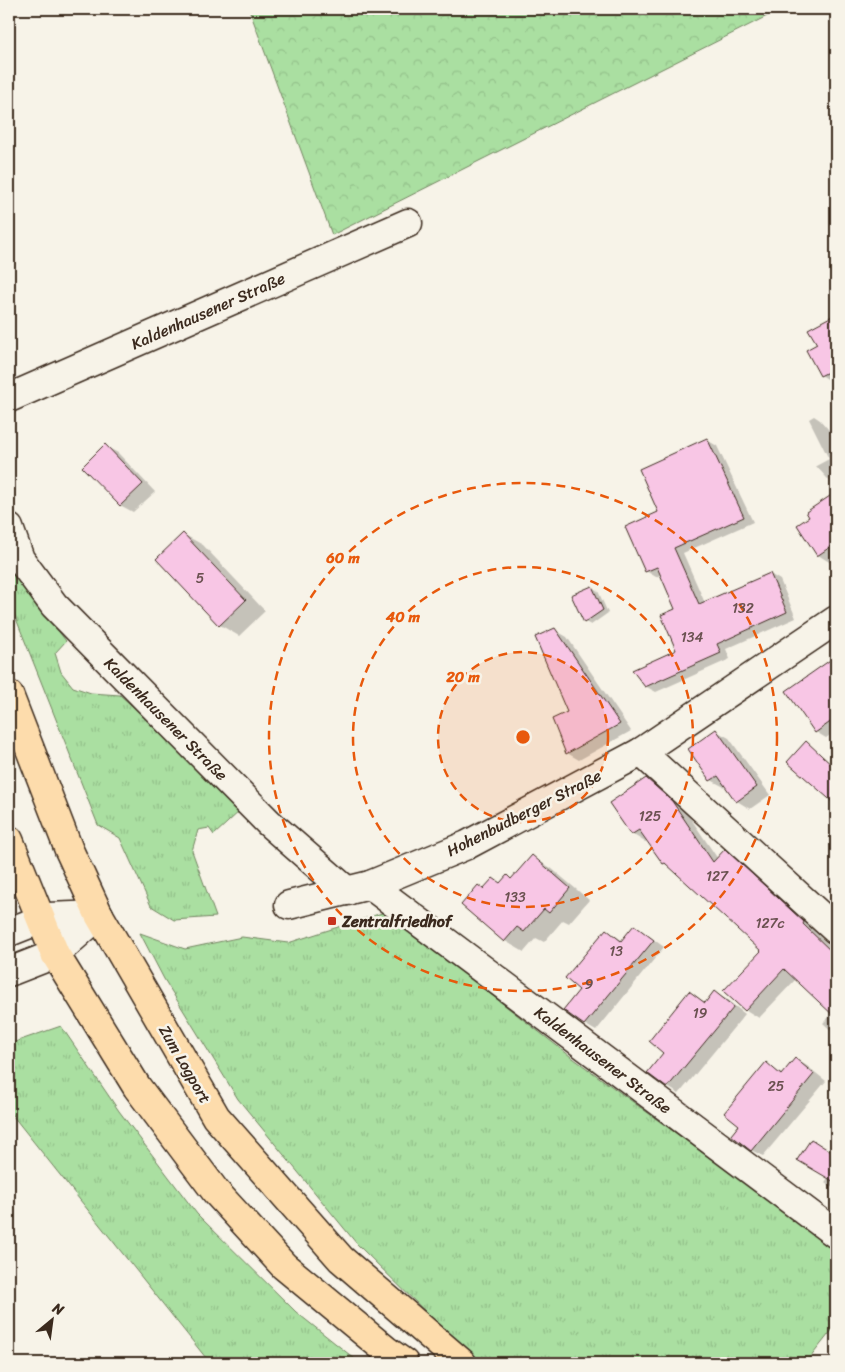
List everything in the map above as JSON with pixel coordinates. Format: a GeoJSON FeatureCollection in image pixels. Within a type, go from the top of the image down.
{"type":"FeatureCollection","features":[{"type":"Feature","properties":{"kind":"main road","name":"Zum Logport"},"geometry":{"type":"LineString","coordinates":[[9,695],[69,850],[99,915],[216,1117],[341,1259],[462,1363]]}},
{"type":"Feature","properties":{"kind":"main road"},"geometry":{"type":"LineString","coordinates":[[9,840],[55,954],[137,1087],[216,1192],[284,1266],[404,1363]]}},
{"type":"Feature","properties":{"kind":"street","name":"Kaldenhausener Straße"},"geometry":{"type":"LineString","coordinates":[[9,398],[408,224]]}},
{"type":"Feature","properties":{"kind":"street","name":"Kaldenhausener Straße"},"geometry":{"type":"LineString","coordinates":[[9,528],[20,559],[54,605],[269,823],[836,1234]]}},
{"type":"Feature","properties":{"kind":"street","name":"Hohenbudberger Straße"},"geometry":{"type":"LineString","coordinates":[[289,905],[359,888],[467,845],[641,752],[836,620]]}},
{"type":"Feature","properties":{"kind":"street"},"geometry":{"type":"LineString","coordinates":[[641,752],[836,930]]}},
{"type":"Feature","properties":{"kind":"street"},"geometry":{"type":"LineString","coordinates":[[9,932],[47,917],[99,915]]}},
{"type":"Feature","properties":{"kind":"street"},"geometry":{"type":"LineString","coordinates":[[9,972],[55,954],[99,915]]}},
{"type":"Feature","properties":{"kind":"green space"},"geometry":{"type":"Polygon","coordinates":[[[249,9],[781,9],[332,235],[249,9]]]}},
{"type":"Feature","properties":{"kind":"green space"},"geometry":{"type":"Polygon","coordinates":[[[9,544],[40,607],[66,641],[55,653],[61,672],[73,687],[91,693],[120,695],[198,765],[242,809],[214,835],[209,828],[198,830],[192,851],[216,917],[174,920],[151,906],[120,838],[98,825],[9,601],[9,544]]]}},
{"type":"Feature","properties":{"kind":"green space"},"geometry":{"type":"Polygon","coordinates":[[[385,912],[570,1056],[836,1250],[836,1325],[806,1363],[482,1363],[448,1334],[357,1244],[238,1099],[164,979],[140,933],[185,949],[242,937],[288,943],[385,912]]]}},
{"type":"Feature","properties":{"kind":"green space"},"geometry":{"type":"Polygon","coordinates":[[[61,1026],[119,1111],[197,1214],[296,1312],[360,1363],[210,1363],[9,1111],[9,1044],[61,1026]]]}},
{"type":"Feature","properties":{"kind":"building"},"geometry":{"type":"Polygon","coordinates":[[[836,314],[836,378],[832,370],[820,376],[806,350],[817,344],[808,329],[836,314]]]}},
{"type":"Feature","properties":{"kind":"building"},"geometry":{"type":"Polygon","coordinates":[[[707,438],[744,517],[674,548],[699,604],[770,573],[787,612],[717,644],[721,653],[645,687],[632,670],[676,650],[661,615],[675,609],[657,567],[645,572],[625,527],[658,512],[639,469],[707,438]]]}},
{"type":"Feature","properties":{"kind":"building"},"geometry":{"type":"Polygon","coordinates":[[[105,444],[143,484],[120,506],[82,467],[105,444]]]}},
{"type":"Feature","properties":{"kind":"building"},"geometry":{"type":"Polygon","coordinates":[[[836,492],[836,543],[817,556],[797,525],[809,517],[806,512],[836,492]]]}},
{"type":"Feature","properties":{"kind":"building"},"geometry":{"type":"Polygon","coordinates":[[[183,533],[246,600],[219,626],[156,559],[183,533]]]}},
{"type":"Feature","properties":{"kind":"building"},"geometry":{"type":"Polygon","coordinates":[[[592,586],[603,610],[584,623],[571,595],[592,586]]]}},
{"type":"Feature","properties":{"kind":"building"},"geometry":{"type":"Polygon","coordinates":[[[555,628],[620,724],[566,754],[552,719],[567,712],[535,637],[555,628]]]}},
{"type":"Feature","properties":{"kind":"building"},"geometry":{"type":"Polygon","coordinates":[[[836,656],[836,718],[815,733],[786,691],[836,656]]]}},
{"type":"Feature","properties":{"kind":"building"},"geometry":{"type":"Polygon","coordinates":[[[716,729],[757,787],[736,802],[718,776],[710,781],[688,749],[716,729]]]}},
{"type":"Feature","properties":{"kind":"building"},"geometry":{"type":"Polygon","coordinates":[[[806,741],[836,769],[836,805],[787,762],[806,741]]]}},
{"type":"Feature","properties":{"kind":"building"},"geometry":{"type":"Polygon","coordinates":[[[646,778],[672,801],[713,862],[725,849],[804,922],[803,924],[836,956],[836,1018],[784,969],[745,1011],[723,991],[761,951],[665,863],[663,864],[639,830],[631,835],[609,803],[646,778]]]}},
{"type":"Feature","properties":{"kind":"building"},"geometry":{"type":"Polygon","coordinates":[[[532,855],[570,888],[549,913],[544,909],[524,932],[517,927],[504,942],[461,905],[478,885],[483,889],[493,878],[500,883],[507,875],[511,879],[532,855]]]}},
{"type":"Feature","properties":{"kind":"building"},"geometry":{"type":"Polygon","coordinates":[[[634,925],[654,940],[584,1025],[563,1010],[579,990],[565,978],[606,929],[621,941],[634,925]]]}},
{"type":"Feature","properties":{"kind":"building"},"geometry":{"type":"Polygon","coordinates":[[[689,991],[705,1003],[714,991],[734,1007],[667,1088],[647,1073],[663,1053],[649,1041],[689,991]]]}},
{"type":"Feature","properties":{"kind":"building"},"geometry":{"type":"Polygon","coordinates":[[[795,1058],[814,1074],[751,1151],[731,1135],[739,1125],[724,1113],[766,1062],[781,1075],[795,1058]]]}},
{"type":"Feature","properties":{"kind":"building"},"geometry":{"type":"Polygon","coordinates":[[[811,1139],[836,1155],[836,1183],[797,1160],[811,1139]]]}},
{"type":"Feature","properties":{"kind":"place","name":"Zentralfriedhof"},"geometry":{"type":"Point","coordinates":[332,921]}}]}
